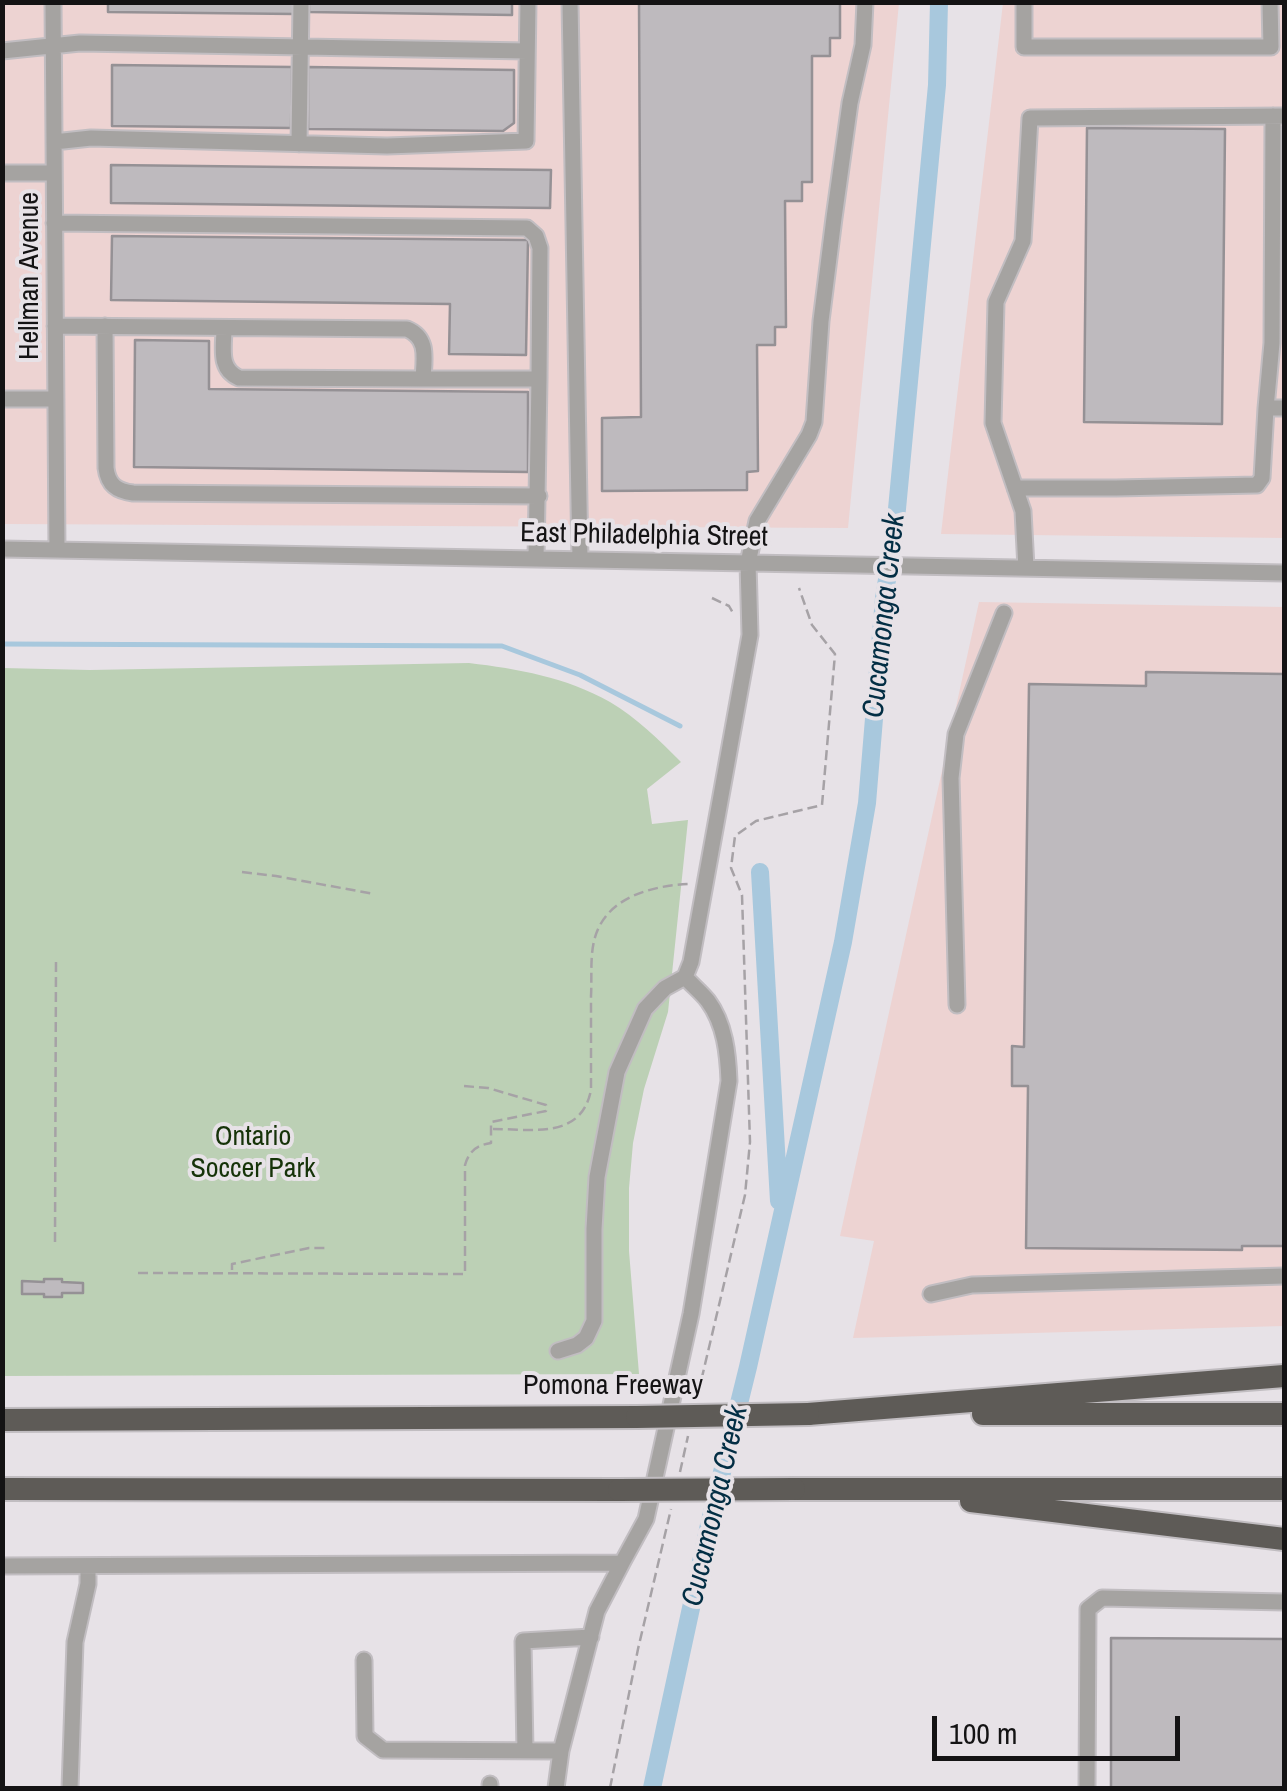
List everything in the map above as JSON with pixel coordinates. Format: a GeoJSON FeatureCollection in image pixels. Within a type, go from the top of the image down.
{"type":"FeatureCollection","features":[{"type":"Feature","properties":{"kind":"highway"},"geometry":{"type":"LineString","coordinates":[[808,1414],[1284,1376]]}},
{"type":"Feature","properties":{"kind":"highway","name":"Pomona Freeway"},"geometry":{"type":"LineString","coordinates":[[2,1420],[1284,1414]]}},
{"type":"Feature","properties":{"kind":"highway"},"geometry":{"type":"LineString","coordinates":[[2,1489],[1284,1490]]}},
{"type":"Feature","properties":{"kind":"highway"},"geometry":{"type":"LineString","coordinates":[[868,1489],[1284,1538]]}},
{"type":"Feature","properties":{"kind":"street","name":"Hellman Avenue"},"geometry":{"type":"LineString","coordinates":[[53,2],[57,550]]}},
{"type":"Feature","properties":{"kind":"street"},"geometry":{"type":"LineString","coordinates":[[298,144],[301,2]]}},
{"type":"Feature","properties":{"kind":"street"},"geometry":{"type":"LineString","coordinates":[[54,142],[91,138],[388,146],[526,141],[528,2]]}},
{"type":"Feature","properties":{"kind":"street"},"geometry":{"type":"LineString","coordinates":[[570,2],[580,559]]}},
{"type":"Feature","properties":{"kind":"street"},"geometry":{"type":"LineString","coordinates":[[558,1351],[586,1338],[594,1321],[597,1178],[617,1072],[645,1009],[665,988],[685,977],[694,947],[750,635],[748,563],[757,521],[814,422],[821,322],[850,103],[863,45],[865,2]]}},
{"type":"Feature","properties":{"kind":"street"},"geometry":{"type":"LineString","coordinates":[[1024,2],[1024,48],[1270,47],[1270,2]]}},
{"type":"Feature","properties":{"kind":"street"},"geometry":{"type":"LineString","coordinates":[[2,52],[80,43],[527,51]]}},
{"type":"Feature","properties":{"kind":"street"},"geometry":{"type":"LineString","coordinates":[[1014,488],[1257,485],[1262,478],[1272,344],[1279,116],[1030,118],[1023,241],[996,302],[993,423],[1014,488],[1022,511],[1026,568]]}},
{"type":"Feature","properties":{"kind":"street"},"geometry":{"type":"LineString","coordinates":[[2,173],[54,173]]}},
{"type":"Feature","properties":{"kind":"street"},"geometry":{"type":"LineString","coordinates":[[54,223],[527,228],[536,236],[540,248],[536,558]]}},
{"type":"Feature","properties":{"kind":"street"},"geometry":{"type":"LineString","coordinates":[[55,326],[408,329],[418,334],[424,345],[424,379]]}},
{"type":"Feature","properties":{"kind":"street"},"geometry":{"type":"LineString","coordinates":[[105,326],[106,468],[107,478],[116,489],[133,493],[539,496]]}},
{"type":"Feature","properties":{"kind":"street"},"geometry":{"type":"LineString","coordinates":[[224,328],[225,368],[239,378],[539,379]]}},
{"type":"Feature","properties":{"kind":"street"},"geometry":{"type":"LineString","coordinates":[[2,399],[56,399]]}},
{"type":"Feature","properties":{"kind":"street"},"geometry":{"type":"LineString","coordinates":[[1266,408],[1284,408]]}},
{"type":"Feature","properties":{"kind":"street","name":"East Philadelphia Street"},"geometry":{"type":"LineString","coordinates":[[2,549],[1284,573]]}},
{"type":"Feature","properties":{"kind":"street"},"geometry":{"type":"LineString","coordinates":[[957,1005],[951,778],[956,734],[1004,613]]}},
{"type":"Feature","properties":{"kind":"street"},"geometry":{"type":"LineString","coordinates":[[556,1788],[561,1751],[597,1611],[646,1518],[692,1314],[729,1082],[722,1030],[710,1003],[685,977]]}},
{"type":"Feature","properties":{"kind":"street"},"geometry":{"type":"LineString","coordinates":[[930,1294],[972,1285],[1284,1276]]}},
{"type":"Feature","properties":{"kind":"street"},"geometry":{"type":"LineString","coordinates":[[2,1566],[622,1563]]}},
{"type":"Feature","properties":{"kind":"street"},"geometry":{"type":"LineString","coordinates":[[70,1788],[76,1642],[88,1566]]}},
{"type":"Feature","properties":{"kind":"street"},"geometry":{"type":"LineString","coordinates":[[1087,1788],[1088,1609],[1102,1598],[1284,1602]]}},
{"type":"Feature","properties":{"kind":"street"},"geometry":{"type":"LineString","coordinates":[[525,1751],[522,1641],[591,1637]]}},
{"type":"Feature","properties":{"kind":"street"},"geometry":{"type":"LineString","coordinates":[[364,1660],[365,1736],[383,1750],[561,1751]]}},
{"type":"Feature","properties":{"kind":"path"},"geometry":{"type":"LineString","coordinates":[[242,872],[374,894]]}},
{"type":"Feature","properties":{"kind":"path"},"geometry":{"type":"LineString","coordinates":[[491,1129],[559,1129],[588,1105],[595,936],[608,914],[628,896],[652,888],[689,884]]}},
{"type":"Feature","properties":{"kind":"path"},"geometry":{"type":"LineString","coordinates":[[55,1242],[56,960]]}},
{"type":"Feature","properties":{"kind":"path"},"geometry":{"type":"LineString","coordinates":[[138,1273],[465,1274],[465,1164],[472,1150],[491,1143],[491,1122],[546,1111],[546,1105],[488,1088],[463,1086]]}},
{"type":"Feature","properties":{"kind":"path"},"geometry":{"type":"LineString","coordinates":[[232,1272],[232,1264],[327,1248]]}},
{"type":"Feature","properties":{"kind":"shaded area"},"geometry":{"type":"Polygon","coordinates":[[[3,3],[899,3],[848,528],[3,524],[3,3]]]}},
{"type":"Feature","properties":{"kind":"shaded area"},"geometry":{"type":"Polygon","coordinates":[[[1003,3],[1284,3],[1284,538],[941,534],[1003,3]]]}},
{"type":"Feature","properties":{"kind":"shaded area"},"geometry":{"type":"Polygon","coordinates":[[[979,602],[1284,607],[1284,1326],[853,1338],[874,1241],[840,1236],[979,602]]]}},
{"type":"Feature","properties":{"kind":"green space","name":"Ontario Soccer Park"},"geometry":{"type":"Polygon","coordinates":[[[469,663],[541,675],[593,693],[629,715],[681,762],[647,789],[652,824],[688,820],[668,1012],[644,1089],[629,1188],[629,1251],[639,1374],[3,1376],[3,668],[469,663]]]}},
{"type":"Feature","properties":{"kind":"building"},"geometry":{"type":"Polygon","coordinates":[[[108,2],[295,2],[295,14],[108,12],[108,2]]]}},
{"type":"Feature","properties":{"kind":"building"},"geometry":{"type":"Polygon","coordinates":[[[309,2],[512,2],[512,15],[309,12],[309,2]]]}},
{"type":"Feature","properties":{"kind":"building"},"geometry":{"type":"Polygon","coordinates":[[[639,2],[840,2],[840,38],[830,38],[830,56],[812,56],[812,182],[802,182],[802,201],[785,201],[786,327],[775,327],[775,345],[757,345],[758,471],[747,472],[747,490],[602,491],[602,418],[641,417],[639,2]]]}},
{"type":"Feature","properties":{"kind":"building"},"geometry":{"type":"Polygon","coordinates":[[[112,65],[292,67],[291,128],[112,126],[112,65]]]}},
{"type":"Feature","properties":{"kind":"building"},"geometry":{"type":"Polygon","coordinates":[[[308,67],[514,70],[514,123],[503,131],[308,129],[308,67]]]}},
{"type":"Feature","properties":{"kind":"building"},"geometry":{"type":"Polygon","coordinates":[[[1087,128],[1225,129],[1222,424],[1084,422],[1087,128]]]}},
{"type":"Feature","properties":{"kind":"building"},"geometry":{"type":"Polygon","coordinates":[[[111,165],[551,170],[550,208],[111,203],[111,165]]]}},
{"type":"Feature","properties":{"kind":"building"},"geometry":{"type":"Polygon","coordinates":[[[112,236],[528,240],[526,355],[449,354],[450,304],[111,300],[112,236]]]}},
{"type":"Feature","properties":{"kind":"building"},"geometry":{"type":"Polygon","coordinates":[[[135,340],[209,341],[209,389],[528,392],[528,472],[134,467],[135,340]]]}},
{"type":"Feature","properties":{"kind":"building"},"geometry":{"type":"Polygon","coordinates":[[[1146,672],[1284,674],[1284,1246],[1242,1246],[1242,1250],[1026,1248],[1028,1086],[1012,1086],[1012,1046],[1024,1047],[1029,684],[1146,686],[1146,672]]]}},
{"type":"Feature","properties":{"kind":"building"},"geometry":{"type":"Polygon","coordinates":[[[22,1281],[83,1283],[83,1293],[62,1293],[62,1297],[22,1294],[22,1281]]]}},
{"type":"Feature","properties":{"kind":"building"},"geometry":{"type":"Polygon","coordinates":[[[1111,1638],[1284,1639],[1284,1788],[1111,1788],[1111,1638]]]}},
{"type":"Feature","properties":{"kind":"waterway","name":"Cucamonga Creek"},"geometry":{"type":"LineString","coordinates":[[652,1788],[843,942],[867,803],[937,85],[939,2]]}},
{"type":"Feature","properties":{"kind":"waterway"},"geometry":{"type":"LineString","coordinates":[[2,644],[502,646],[580,675],[680,726]]}},
{"type":"Feature","properties":{"kind":"waterway","name":"Cucamonga Creek"},"geometry":{"type":"LineString","coordinates":[[760,872],[779,1201]]}}]}
